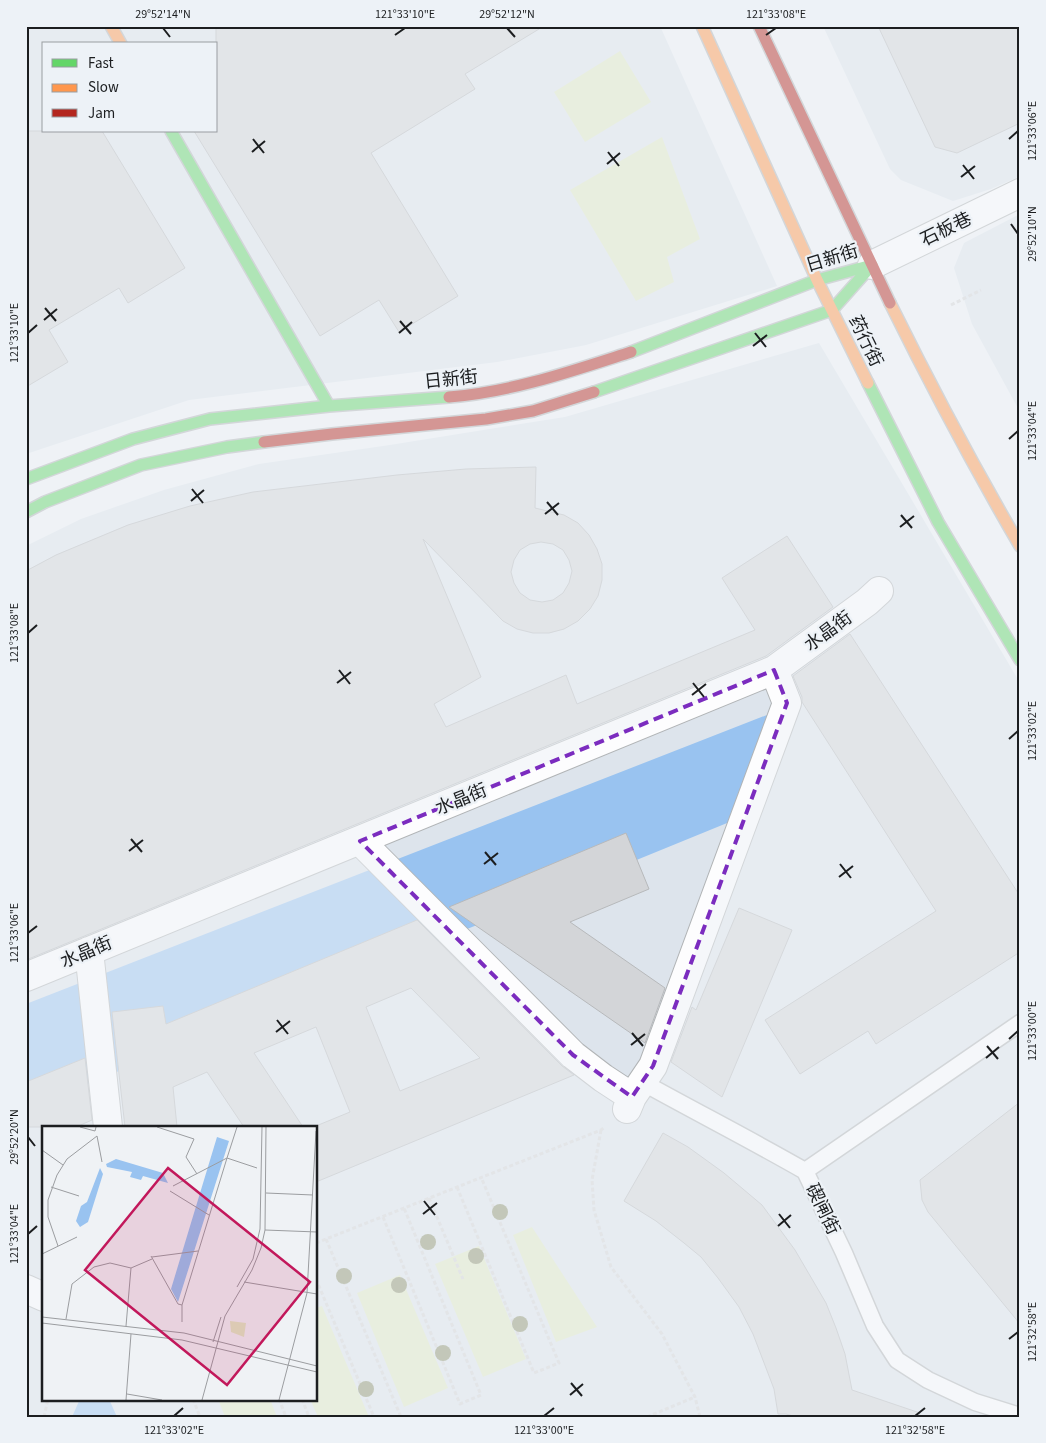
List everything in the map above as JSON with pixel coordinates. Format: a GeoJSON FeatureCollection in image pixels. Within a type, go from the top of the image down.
{"type":"FeatureCollection","features":[{"type":"Feature","properties":{"kind":"street"},"geometry":{"type":"LineString","coordinates":[[111,26],[120,42]]}},
{"type":"Feature","properties":{"kind":"street","name":"药行街"},"geometry":{"type":"LineString","coordinates":[[702,26],[817,280],[938,522],[1020,660]]}},
{"type":"Feature","properties":{"kind":"street"},"geometry":{"type":"LineString","coordinates":[[759,26],[933,391],[1020,546]]}},
{"type":"Feature","properties":{"kind":"street"},"geometry":{"type":"LineString","coordinates":[[172,132],[328,406]]}},
{"type":"Feature","properties":{"kind":"street","name":"石板巷"},"geometry":{"type":"LineString","coordinates":[[872,265],[1020,193]]}},
{"type":"Feature","properties":{"kind":"street","name":"日新街"},"geometry":{"type":"LineString","coordinates":[[26,479],[134,439],[210,419],[328,406],[474,395],[525,385],[630,352],[817,280],[872,265]]}},
{"type":"Feature","properties":{"kind":"street","name":"日新街"},"geometry":{"type":"LineString","coordinates":[[26,512],[45,502],[141,465],[227,446],[486,419],[533,411],[832,310],[872,265]]}},
{"type":"Feature","properties":{"kind":"street","name":"水晶街"},"geometry":{"type":"LineString","coordinates":[[26,977],[90,962],[360,841],[774,670],[867,602],[879,591]]}},
{"type":"Feature","properties":{"kind":"street"},"geometry":{"type":"LineString","coordinates":[[360,841],[573,1056],[603,1078],[634,1096],[653,1066],[786,703],[774,670]]}},
{"type":"Feature","properties":{"kind":"street"},"geometry":{"type":"LineString","coordinates":[[90,962],[108,1126]]}},
{"type":"Feature","properties":{"kind":"street"},"geometry":{"type":"LineString","coordinates":[[26,1289],[42,1296]]}},
{"type":"Feature","properties":{"kind":"lane","name":"碶闸街"},"geometry":{"type":"LineString","coordinates":[[1020,1023],[804,1171],[844,1252],[875,1326],[897,1360],[928,1380],[975,1402],[1020,1416]]}},
{"type":"Feature","properties":{"kind":"lane"},"geometry":{"type":"LineString","coordinates":[[634,1096],[719,1124],[762,1146],[804,1171]]}},
{"type":"Feature","properties":{"kind":"path"},"geometry":{"type":"LineString","coordinates":[[951,305],[981,290]]}},
{"type":"Feature","properties":{"kind":"path"},"geometry":{"type":"LineString","coordinates":[[318,1242],[601,1130],[592,1180],[594,1210],[611,1266],[662,1334],[695,1397],[700,1417]]}},
{"type":"Feature","properties":{"kind":"path"},"geometry":{"type":"LineString","coordinates":[[457,1187],[534,1373],[542,1370],[559,1363],[482,1177]]}},
{"type":"Feature","properties":{"kind":"path"},"geometry":{"type":"LineString","coordinates":[[429,1198],[463,1279]]}},
{"type":"Feature","properties":{"kind":"path"},"geometry":{"type":"LineString","coordinates":[[383,1217],[460,1404],[481,1394],[404,1208]]}},
{"type":"Feature","properties":{"kind":"path"},"geometry":{"type":"LineString","coordinates":[[326,1240],[401,1417]]}},
{"type":"Feature","properties":{"kind":"path"},"geometry":{"type":"LineString","coordinates":[[318,1284],[374,1417]]}},
{"type":"Feature","properties":{"kind":"path"},"geometry":{"type":"LineString","coordinates":[[648,1417],[695,1397]]}},
{"type":"Feature","properties":{"kind":"path"},"geometry":{"type":"LineString","coordinates":[[44,1417],[48,1400]]}},
{"type":"Feature","properties":{"kind":"path"},"geometry":{"type":"LineString","coordinates":[[193,1400],[200,1417]]}},
{"type":"Feature","properties":{"kind":"path"},"geometry":{"type":"LineString","coordinates":[[279,1400],[286,1417]]}},
{"type":"Feature","properties":{"kind":"path"},"geometry":{"type":"LineString","coordinates":[[302,1400],[309,1417]]}},
{"type":"Feature","properties":{"kind":"highlighted area"},"geometry":{"type":"Polygon","coordinates":[[[774,670],[787,703],[653,1066],[632,1097],[573,1055],[360,841],[774,670]]]}},
{"type":"Feature","properties":{"kind":"shaded area"},"geometry":{"type":"Polygon","coordinates":[[[26,26],[660,26],[777,286],[586,345],[497,362],[189,400],[26,454],[26,26]]]}},
{"type":"Feature","properties":{"kind":"shaded area"},"geometry":{"type":"Polygon","coordinates":[[[823,26],[1020,26],[1020,176],[991,189],[953,201],[901,180],[890,169],[823,26]]]}},
{"type":"Feature","properties":{"kind":"shaded area"},"geometry":{"type":"Polygon","coordinates":[[[1020,214],[1020,412],[972,324],[954,268],[964,243],[1020,214]]]}},
{"type":"Feature","properties":{"kind":"shaded area"},"geometry":{"type":"Polygon","coordinates":[[[819,343],[1020,683],[1020,1417],[26,1417],[26,546],[81,519],[164,490],[259,464],[565,417],[819,343]]]}},
{"type":"Feature","properties":{"kind":"green space"},"geometry":{"type":"Polygon","coordinates":[[[620,51],[651,102],[585,142],[554,92],[620,51]]]}},
{"type":"Feature","properties":{"kind":"green space"},"geometry":{"type":"Polygon","coordinates":[[[662,137],[700,239],[667,257],[674,282],[636,301],[570,190],[662,137]]]}},
{"type":"Feature","properties":{"kind":"green space"},"geometry":{"type":"Polygon","coordinates":[[[532,1227],[597,1327],[556,1342],[513,1235],[532,1227]]]}},
{"type":"Feature","properties":{"kind":"green space"},"geometry":{"type":"Polygon","coordinates":[[[479,1246],[526,1359],[483,1377],[435,1264],[479,1246]]]}},
{"type":"Feature","properties":{"kind":"green space"},"geometry":{"type":"Polygon","coordinates":[[[400,1275],[448,1388],[404,1407],[357,1293],[400,1275]]]}},
{"type":"Feature","properties":{"kind":"green space"},"geometry":{"type":"Polygon","coordinates":[[[322,1306],[369,1417],[318,1417],[310,1400],[318,1400],[318,1307],[322,1306]]]}},
{"type":"Feature","properties":{"kind":"green space"},"geometry":{"type":"Polygon","coordinates":[[[218,1400],[270,1400],[277,1417],[225,1417],[218,1400]]]}},
{"type":"Feature","properties":{"kind":"water"},"geometry":{"type":"Polygon","coordinates":[[[772,713],[732,821],[26,1109],[26,1004],[772,713]]]}},
{"type":"Feature","properties":{"kind":"water"},"geometry":{"type":"Polygon","coordinates":[[[80,1400],[109,1400],[117,1417],[72,1417],[80,1400]]]}},
{"type":"Feature","properties":{"kind":"building"},"geometry":{"type":"Polygon","coordinates":[[[216,26],[544,26],[465,74],[475,89],[371,153],[458,296],[399,332],[379,300],[320,336],[195,132],[218,132],[218,42],[216,42],[216,26]]]}},
{"type":"Feature","properties":{"kind":"building"},"geometry":{"type":"Polygon","coordinates":[[[878,26],[1020,26],[1020,123],[957,153],[935,147],[878,26]]]}},
{"type":"Feature","properties":{"kind":"building"},"geometry":{"type":"Polygon","coordinates":[[[26,131],[103,132],[185,268],[128,303],[119,288],[49,330],[68,362],[26,387],[26,131]]]}},
{"type":"Feature","properties":{"kind":"building"},"geometry":{"type":"Polygon","coordinates":[[[536,467],[535,508],[564,515],[578,523],[589,535],[597,549],[602,564],[602,580],[598,596],[590,609],[578,621],[564,629],[549,633],[533,633],[517,629],[503,621],[423,539],[481,677],[434,704],[446,727],[566,675],[577,704],[755,630],[722,578],[787,536],[833,607],[766,656],[26,960],[26,571],[56,555],[128,525],[190,506],[253,492],[466,469],[536,467]],[[541,542],[530,544],[520,550],[514,560],[511,572],[514,583],[520,593],[530,600],[542,602],[553,600],[563,593],[569,583],[572,571],[569,560],[563,550],[553,544],[541,542]]]}},
{"type":"Feature","properties":{"kind":"building"},"geometry":{"type":"Polygon","coordinates":[[[850,634],[1020,896],[1020,952],[876,1044],[868,1031],[800,1074],[765,1020],[936,911],[802,702],[802,697],[793,676],[850,634]]]}},
{"type":"Feature","properties":{"kind":"building"},"geometry":{"type":"Polygon","coordinates":[[[626,833],[649,889],[570,922],[665,988],[645,1043],[449,907],[626,833]]]}},
{"type":"Feature","properties":{"kind":"building"},"geometry":{"type":"Polygon","coordinates":[[[739,908],[792,930],[722,1097],[671,1062],[692,1007],[696,1010],[739,908]]]}},
{"type":"Feature","properties":{"kind":"building"},"geometry":{"type":"Polygon","coordinates":[[[417,920],[562,1066],[574,1075],[318,1181],[318,1126],[316,1126],[350,1112],[316,1027],[254,1053],[302,1126],[243,1126],[207,1072],[173,1087],[177,1126],[125,1126],[112,1012],[163,1006],[166,1024],[417,920]],[[411,988],[366,1007],[400,1091],[480,1058],[411,988]]]}},
{"type":"Feature","properties":{"kind":"building"},"geometry":{"type":"Polygon","coordinates":[[[85,1058],[92,1120],[78,1126],[26,1127],[26,1082],[85,1058]]]}},
{"type":"Feature","properties":{"kind":"building"},"geometry":{"type":"Polygon","coordinates":[[[1020,1102],[1020,1324],[928,1212],[922,1200],[920,1180],[1020,1102]]]}},
{"type":"Feature","properties":{"kind":"building"},"geometry":{"type":"Polygon","coordinates":[[[663,1133],[688,1147],[724,1173],[762,1205],[795,1250],[826,1303],[845,1354],[852,1390],[920,1413],[919,1417],[797,1417],[778,1414],[774,1389],[753,1334],[739,1307],[701,1257],[656,1221],[624,1201],[663,1133]]]}},
{"type":"Feature","properties":{"kind":"traffic: fast"},"geometry":{"type":"LineString","coordinates":[[172,132],[329,406]]}},
{"type":"Feature","properties":{"kind":"traffic: fast"},"geometry":{"type":"LineString","coordinates":[[631,352],[817,280],[872,265]]}},
{"type":"Feature","properties":{"kind":"traffic: fast"},"geometry":{"type":"LineString","coordinates":[[594,392],[832,310],[872,265]]}},
{"type":"Feature","properties":{"kind":"traffic: fast"},"geometry":{"type":"LineString","coordinates":[[868,383],[938,522],[1020,660]]}},
{"type":"Feature","properties":{"kind":"traffic: fast"},"geometry":{"type":"LineString","coordinates":[[26,479],[133,439],[210,419],[329,406],[449,397]]}},
{"type":"Feature","properties":{"kind":"traffic: fast"},"geometry":{"type":"LineString","coordinates":[[26,512],[45,502],[141,465],[227,447],[264,442]]}},
{"type":"Feature","properties":{"kind":"traffic: slow"},"geometry":{"type":"LineString","coordinates":[[111,26],[120,42]]}},
{"type":"Feature","properties":{"kind":"traffic: slow"},"geometry":{"type":"LineString","coordinates":[[702,26],[817,280],[868,383]]}},
{"type":"Feature","properties":{"kind":"traffic: slow"},"geometry":{"type":"LineString","coordinates":[[890,303],[953,426],[1020,546]]}},
{"type":"Feature","properties":{"kind":"traffic: jam"},"geometry":{"type":"LineString","coordinates":[[759,26],[890,303]]}},
{"type":"Feature","properties":{"kind":"traffic: jam"},"geometry":{"type":"LineString","coordinates":[[449,397],[519,386],[631,352]]}},
{"type":"Feature","properties":{"kind":"traffic: jam"},"geometry":{"type":"LineString","coordinates":[[264,442],[486,419],[533,411],[594,392]]}}]}
